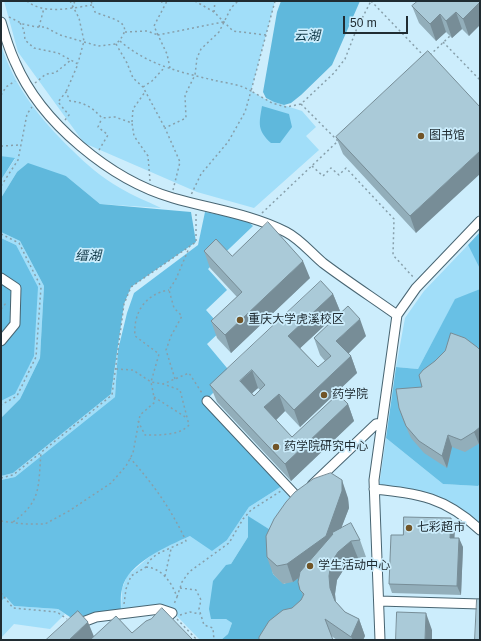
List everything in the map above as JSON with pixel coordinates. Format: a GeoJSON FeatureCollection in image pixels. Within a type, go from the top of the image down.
{"type":"FeatureCollection","features":[{"type":"Feature","properties":{"kind":"lane"},"geometry":{"type":"LineString","coordinates":[[3,18],[15,63],[29,88],[60,125],[95,158],[123,177],[172,198],[255,219],[287,232],[323,263],[397,315]]}},
{"type":"Feature","properties":{"kind":"lane"},"geometry":{"type":"LineString","coordinates":[[380,640],[374,480],[397,315],[420,284],[480,221]]}},
{"type":"Feature","properties":{"kind":"lane"},"geometry":{"type":"LineString","coordinates":[[1,278],[16,288],[15,324],[1,341]]}},
{"type":"Feature","properties":{"kind":"lane"},"geometry":{"type":"LineString","coordinates":[[207,401],[298,498],[376,424],[382,423]]}},
{"type":"Feature","properties":{"kind":"lane"},"geometry":{"type":"LineString","coordinates":[[374,489],[418,494],[443,502],[468,519],[480,530]]}},
{"type":"Feature","properties":{"kind":"lane"},"geometry":{"type":"LineString","coordinates":[[379,601],[480,603]]}},
{"type":"Feature","properties":{"kind":"lane"},"geometry":{"type":"LineString","coordinates":[[58,640],[75,625],[96,617],[160,609],[172,613],[153,632]]}},
{"type":"Feature","properties":{"kind":"path"},"geometry":{"type":"LineString","coordinates":[[27,1],[33,6],[44,8],[72,8],[93,5]]}},
{"type":"Feature","properties":{"kind":"path"},"geometry":{"type":"LineString","coordinates":[[60,125],[69,115],[58,102],[66,92],[78,64],[84,41],[79,18],[72,8],[70,1]]}},
{"type":"Feature","properties":{"kind":"path"},"geometry":{"type":"LineString","coordinates":[[72,8],[75,1]]}},
{"type":"Feature","properties":{"kind":"path"},"geometry":{"type":"LineString","coordinates":[[3,18],[39,27],[46,27],[60,35],[98,46],[116,44],[120,41],[124,32],[122,24],[116,18],[104,16],[95,12],[91,1]]}},
{"type":"Feature","properties":{"kind":"path"},"geometry":{"type":"LineString","coordinates":[[161,1],[164,5]]}},
{"type":"Feature","properties":{"kind":"path"},"geometry":{"type":"LineString","coordinates":[[167,1],[154,26],[167,54],[170,69]]}},
{"type":"Feature","properties":{"kind":"path"},"geometry":{"type":"LineString","coordinates":[[195,1],[214,12],[233,31],[266,35]]}},
{"type":"Feature","properties":{"kind":"path"},"geometry":{"type":"LineString","coordinates":[[214,12],[215,1]]}},
{"type":"Feature","properties":{"kind":"path"},"geometry":{"type":"LineString","coordinates":[[165,128],[186,118],[186,95],[195,75],[197,58],[201,49],[219,32],[231,8],[238,1]]}},
{"type":"Feature","properties":{"kind":"path"},"geometry":{"type":"LineString","coordinates":[[1,478],[13,475],[112,395],[124,304],[131,287],[196,242],[192,203],[201,174],[228,142],[245,112],[276,1]]}},
{"type":"Feature","properties":{"kind":"path"},"geometry":{"type":"LineString","coordinates":[[120,41],[132,52],[170,69],[245,87],[272,103],[286,107],[301,104],[334,73],[345,59],[357,28],[371,1],[426,58],[450,36]]}},
{"type":"Feature","properties":{"kind":"path"},"geometry":{"type":"LineString","coordinates":[[39,27],[44,8]]}},
{"type":"Feature","properties":{"kind":"path"},"geometry":{"type":"LineString","coordinates":[[124,32],[147,31],[158,35],[223,22]]}},
{"type":"Feature","properties":{"kind":"path"},"geometry":{"type":"LineString","coordinates":[[20,23],[24,30],[25,40],[34,48],[58,53],[78,64]]}},
{"type":"Feature","properties":{"kind":"path"},"geometry":{"type":"LineString","coordinates":[[443,42],[480,80]]}},
{"type":"Feature","properties":{"kind":"path"},"geometry":{"type":"LineString","coordinates":[[116,44],[127,63],[133,78],[143,87],[165,128],[180,162],[172,198]]}},
{"type":"Feature","properties":{"kind":"path"},"geometry":{"type":"LineString","coordinates":[[29,88],[46,74],[55,73],[71,60]]}},
{"type":"Feature","properties":{"kind":"path"},"geometry":{"type":"LineString","coordinates":[[143,87],[152,81],[165,67]]}},
{"type":"Feature","properties":{"kind":"path"},"geometry":{"type":"LineString","coordinates":[[1,95],[6,87],[22,76]]}},
{"type":"Feature","properties":{"kind":"path"},"geometry":{"type":"LineString","coordinates":[[66,92],[70,101],[79,102],[93,109],[102,118],[115,117],[132,123]]}},
{"type":"Feature","properties":{"kind":"path"},"geometry":{"type":"LineString","coordinates":[[145,92],[133,109],[132,123],[134,136],[148,156],[151,189]]}},
{"type":"Feature","properties":{"kind":"path"},"geometry":{"type":"LineString","coordinates":[[255,219],[338,141],[301,104]]}},
{"type":"Feature","properties":{"kind":"path"},"geometry":{"type":"LineString","coordinates":[[1,186],[18,160],[27,114]]}},
{"type":"Feature","properties":{"kind":"path"},"geometry":{"type":"LineString","coordinates":[[95,158],[108,135],[98,127],[102,118]]}},
{"type":"Feature","properties":{"kind":"path"},"geometry":{"type":"LineString","coordinates":[[1,146],[20,146]]}},
{"type":"Feature","properties":{"kind":"path"},"geometry":{"type":"LineString","coordinates":[[312,166],[323,176],[332,168],[339,175],[346,168],[394,219],[393,255],[420,284]]}},
{"type":"Feature","properties":{"kind":"path"},"geometry":{"type":"LineString","coordinates":[[1,234],[19,243],[41,287],[36,357],[17,396],[1,404]]}},
{"type":"Feature","properties":{"kind":"path"},"geometry":{"type":"LineString","coordinates":[[175,379],[166,350],[171,336],[182,316],[174,308],[169,290],[176,279],[182,262],[190,247]]}},
{"type":"Feature","properties":{"kind":"path"},"geometry":{"type":"LineString","coordinates":[[1,521],[45,524],[69,511],[111,483],[126,466],[136,441],[140,415],[155,402],[151,382],[159,354],[136,336],[134,325],[137,314],[148,300],[161,291],[169,290]]}},
{"type":"Feature","properties":{"kind":"path"},"geometry":{"type":"LineString","coordinates":[[116,369],[133,370],[151,382],[163,384],[180,390],[189,425],[184,430],[161,435],[145,434],[138,421]]}},
{"type":"Feature","properties":{"kind":"path"},"geometry":{"type":"LineString","coordinates":[[163,384],[189,373],[207,401]]}},
{"type":"Feature","properties":{"kind":"path"},"geometry":{"type":"LineString","coordinates":[[154,397],[187,418]]}},
{"type":"Feature","properties":{"kind":"path"},"geometry":{"type":"LineString","coordinates":[[12,522],[26,513],[36,497],[41,453]]}},
{"type":"Feature","properties":{"kind":"path"},"geometry":{"type":"LineString","coordinates":[[124,614],[126,589],[132,576],[146,567],[149,561],[157,554],[186,542],[163,497],[130,458]]}},
{"type":"Feature","properties":{"kind":"path"},"geometry":{"type":"LineString","coordinates":[[169,612],[189,572],[229,543],[243,519],[251,510],[287,487]]}},
{"type":"Feature","properties":{"kind":"path"},"geometry":{"type":"LineString","coordinates":[[165,576],[171,548]]}},
{"type":"Feature","properties":{"kind":"path"},"geometry":{"type":"LineString","coordinates":[[146,567],[152,567],[165,576],[177,597]]}},
{"type":"Feature","properties":{"kind":"path"},"geometry":{"type":"LineString","coordinates":[[180,588],[196,590],[201,600],[200,614],[204,625],[213,628],[214,640]]}},
{"type":"Feature","properties":{"kind":"path"},"geometry":{"type":"LineString","coordinates":[[1,593],[13,608],[57,612],[75,625]]}},
{"type":"Feature","properties":{"kind":"path"},"geometry":{"type":"LineString","coordinates":[[197,640],[174,616],[190,612],[200,614]]}},
{"type":"Feature","properties":{"kind":"shaded area"},"geometry":{"type":"Polygon","coordinates":[[[4,1],[275,1],[251,91],[265,99],[302,111],[316,127],[306,136],[319,150],[254,208],[197,192],[84,143],[18,52],[4,1]]]}},
{"type":"Feature","properties":{"kind":"shaded area"},"geometry":{"type":"Polygon","coordinates":[[[1,45],[21,89],[49,127],[89,166],[107,180],[130,194],[161,208],[100,204],[66,176],[17,172],[1,198],[1,180],[15,159],[1,156],[1,45]]]}},
{"type":"Feature","properties":{"kind":"shaded area"},"geometry":{"type":"Polygon","coordinates":[[[1,156],[15,158],[1,180],[1,156]]]}},
{"type":"Feature","properties":{"kind":"shaded area"},"geometry":{"type":"Polygon","coordinates":[[[205,212],[247,220],[253,226],[208,269],[227,290],[206,310],[223,329],[207,344],[232,374],[204,402],[282,486],[249,507],[227,540],[212,551],[190,536],[160,550],[140,563],[125,580],[121,592],[121,611],[76,621],[58,609],[14,606],[6,597],[1,601],[1,480],[15,477],[115,397],[118,350],[127,313],[134,293],[198,245],[205,212]]]}},
{"type":"Feature","properties":{"kind":"shaded area"},"geometry":{"type":"Polygon","coordinates":[[[1,232],[20,241],[44,286],[40,358],[20,399],[1,418],[1,401],[15,394],[16,245],[1,238],[1,232]]]}},
{"type":"Feature","properties":{"kind":"shaded area"},"geometry":{"type":"Polygon","coordinates":[[[480,232],[480,269],[468,245],[480,232]]]}},
{"type":"Feature","properties":{"kind":"shaded area"},"geometry":{"type":"Polygon","coordinates":[[[1,238],[16,245],[38,287],[34,356],[15,394],[1,401],[1,238]]]}},
{"type":"Feature","properties":{"kind":"shaded area"},"geometry":{"type":"Polygon","coordinates":[[[468,245],[480,269],[480,289],[455,300],[418,369],[396,367],[405,318],[424,291],[468,245]]]}},
{"type":"Feature","properties":{"kind":"shaded area"},"geometry":{"type":"Polygon","coordinates":[[[480,289],[480,484],[478,486],[443,484],[386,438],[396,367],[418,369],[455,299],[480,289]]]}},
{"type":"Feature","properties":{"kind":"shaded area"},"geometry":{"type":"Polygon","coordinates":[[[118,350],[115,397],[15,477],[1,480],[1,476],[13,473],[111,394],[118,350]]]}},
{"type":"Feature","properties":{"kind":"shaded area"},"geometry":{"type":"Polygon","coordinates":[[[386,438],[443,484],[478,486],[480,484],[480,525],[445,500],[421,492],[379,486],[386,438]]]}},
{"type":"Feature","properties":{"kind":"shaded area"},"geometry":{"type":"Polygon","coordinates":[[[282,486],[297,502],[277,534],[248,517],[248,537],[231,564],[226,619],[232,623],[228,634],[221,640],[200,640],[173,612],[121,611],[122,589],[127,576],[156,551],[190,536],[227,540],[249,507],[282,486]]]}},
{"type":"Feature","properties":{"kind":"shaded area"},"geometry":{"type":"Polygon","coordinates":[[[6,597],[14,606],[58,609],[65,614],[50,629],[14,624],[1,638],[1,601],[6,597]]]}},
{"type":"Feature","properties":{"kind":"water","name":"云湖"},"geometry":{"type":"Polygon","coordinates":[[[281,1],[360,1],[332,65],[301,95],[291,103],[284,105],[266,98],[263,92],[277,12],[281,1]]]}},
{"type":"Feature","properties":{"kind":"water"},"geometry":{"type":"Polygon","coordinates":[[[262,106],[289,114],[292,127],[280,143],[271,143],[261,130],[260,122],[262,106]]]}},
{"type":"Feature","properties":{"kind":"water","name":"缙湖"},"geometry":{"type":"Polygon","coordinates":[[[28,163],[66,176],[100,204],[191,212],[196,242],[131,287],[124,304],[111,394],[13,473],[1,476],[1,418],[20,399],[40,358],[44,286],[20,241],[1,232],[1,198],[17,172],[28,163]]]}},
{"type":"Feature","properties":{"kind":"water"},"geometry":{"type":"Polygon","coordinates":[[[248,516],[280,536],[271,563],[273,574],[284,584],[307,571],[304,600],[268,640],[221,640],[228,634],[232,623],[226,619],[211,619],[209,609],[213,581],[226,565],[231,564],[248,537],[248,516]]]}},
{"type":"Feature","properties":{"kind":"building"},"geometry":{"type":"Polygon","coordinates":[[[418,1],[480,2],[463,19],[456,12],[446,21],[440,14],[430,24],[412,6],[418,1]]]}},
{"type":"Feature","properties":{"kind":"building","name":"图书馆"},"geometry":{"type":"Polygon","coordinates":[[[428,51],[480,107],[480,151],[410,216],[336,137],[428,51]]]}},
{"type":"Feature","properties":{"kind":"building"},"geometry":{"type":"Polygon","coordinates":[[[268,222],[303,261],[225,335],[211,321],[242,292],[204,251],[216,239],[232,256],[268,222]]]}},
{"type":"Feature","properties":{"kind":"building"},"geometry":{"type":"Polygon","coordinates":[[[321,281],[333,294],[288,336],[318,367],[331,356],[314,338],[348,306],[360,319],[336,341],[351,356],[294,410],[279,394],[264,407],[292,437],[338,394],[348,404],[285,464],[210,385],[321,281]],[[252,370],[240,381],[254,396],[265,385],[252,370]]]}},
{"type":"Feature","properties":{"kind":"building"},"geometry":{"type":"Polygon","coordinates":[[[451,333],[465,338],[480,350],[480,427],[461,440],[448,435],[442,456],[419,441],[406,426],[399,408],[396,389],[422,387],[419,375],[445,351],[451,333]]]}},
{"type":"Feature","properties":{"kind":"building"},"geometry":{"type":"Polygon","coordinates":[[[331,473],[342,480],[342,491],[326,536],[287,564],[277,566],[267,557],[266,536],[274,519],[295,492],[313,479],[331,473]]]}},
{"type":"Feature","properties":{"kind":"building"},"geometry":{"type":"Polygon","coordinates":[[[404,517],[451,518],[450,538],[459,538],[457,586],[389,584],[391,535],[403,535],[404,517]]]}},
{"type":"Feature","properties":{"kind":"building"},"geometry":{"type":"Polygon","coordinates":[[[351,523],[360,540],[351,541],[338,552],[331,563],[329,576],[330,588],[335,601],[345,612],[359,619],[351,637],[325,619],[333,640],[259,640],[259,637],[269,621],[283,610],[292,608],[301,600],[304,594],[300,590],[298,582],[300,572],[333,534],[332,533],[351,523]]]}},
{"type":"Feature","properties":{"kind":"building"},"geometry":{"type":"Polygon","coordinates":[[[477,599],[480,599],[480,640],[475,640],[477,599]]]}},
{"type":"Feature","properties":{"kind":"building"},"geometry":{"type":"Polygon","coordinates":[[[162,608],[193,640],[90,640],[116,616],[132,633],[146,621],[151,619],[162,608]]]}},
{"type":"Feature","properties":{"kind":"building"},"geometry":{"type":"Polygon","coordinates":[[[78,611],[88,622],[69,640],[46,640],[78,611]]]}},
{"type":"Feature","properties":{"kind":"building"},"geometry":{"type":"Polygon","coordinates":[[[397,612],[426,613],[425,640],[396,640],[397,612]]]}},
{"type":"Feature","properties":{"kind":"place","name":"图书馆"},"geometry":{"type":"Point","coordinates":[421,136]}},
{"type":"Feature","properties":{"kind":"place","name":"重庆大学虎溪校区"},"geometry":{"type":"Point","coordinates":[240,320]}},
{"type":"Feature","properties":{"kind":"place","name":"药学院"},"geometry":{"type":"Point","coordinates":[324,395]}},
{"type":"Feature","properties":{"kind":"place","name":"药学院研究中心"},"geometry":{"type":"Point","coordinates":[276,447]}},
{"type":"Feature","properties":{"kind":"place","name":"七彩超市"},"geometry":{"type":"Point","coordinates":[409,528]}},
{"type":"Feature","properties":{"kind":"place","name":"学生活动中心"},"geometry":{"type":"Point","coordinates":[310,566]}}]}
